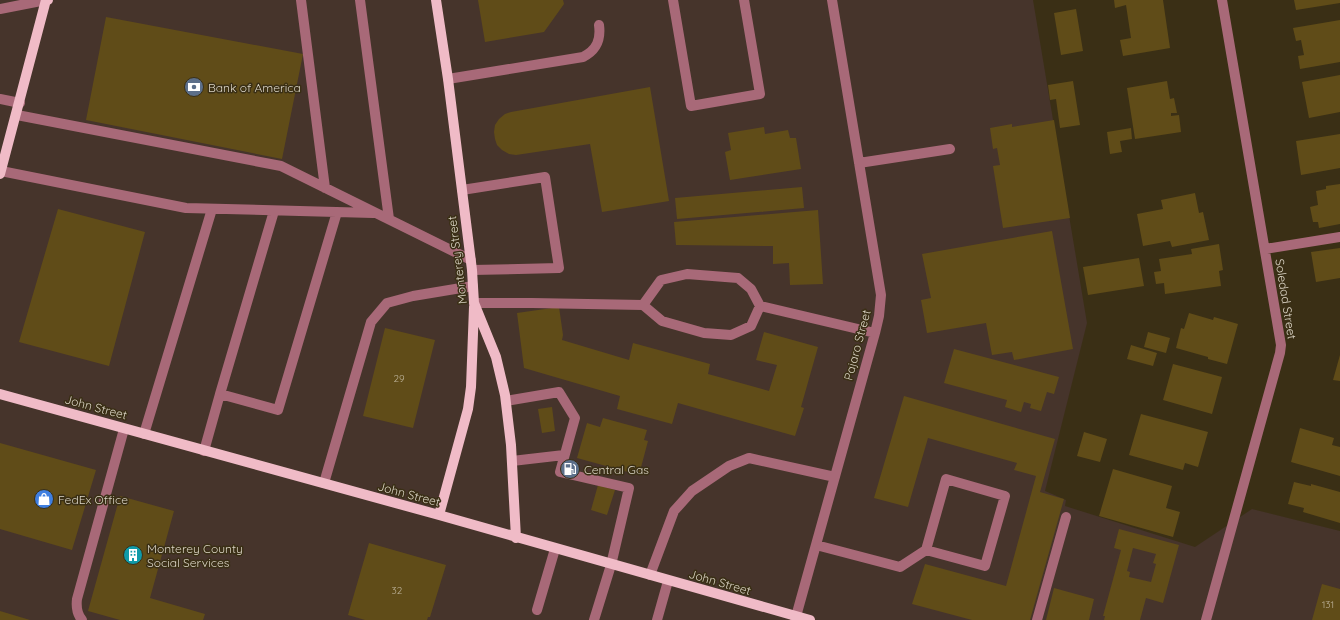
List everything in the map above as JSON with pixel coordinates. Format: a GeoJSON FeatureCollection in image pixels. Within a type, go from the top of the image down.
{"type":"FeatureCollection","features":[{"type":"Feature","properties":{"kind":"main road"},"geometry":{"type":"LineString","coordinates":[[0,172],[47,0]]}},
{"type":"Feature","properties":{"kind":"main road","name":"Monterey Street"},"geometry":{"type":"LineString","coordinates":[[436,0],[462,190],[474,303],[496,358],[506,401],[512,461],[516,538]]}},
{"type":"Feature","properties":{"kind":"main road"},"geometry":{"type":"LineString","coordinates":[[439,516],[468,409],[471,387],[474,303]]}},
{"type":"Feature","properties":{"kind":"main road","name":"John Street"},"geometry":{"type":"LineString","coordinates":[[0,394],[611,564],[795,618],[810,620]]}},
{"type":"Feature","properties":{"kind":"street"},"geometry":{"type":"LineString","coordinates":[[0,10],[47,0]]}},
{"type":"Feature","properties":{"kind":"street"},"geometry":{"type":"LineString","coordinates":[[301,0],[325,188]]}},
{"type":"Feature","properties":{"kind":"street"},"geometry":{"type":"LineString","coordinates":[[360,0],[389,219]]}},
{"type":"Feature","properties":{"kind":"street"},"geometry":{"type":"LineString","coordinates":[[673,0],[691,106],[760,94],[744,0]]}},
{"type":"Feature","properties":{"kind":"street","name":"Pajaro Street"},"geometry":{"type":"LineString","coordinates":[[795,618],[875,333],[879,316],[881,295],[832,0]]}},
{"type":"Feature","properties":{"kind":"street","name":"Soledad Street"},"geometry":{"type":"LineString","coordinates":[[1206,620],[1280,353],[1265,249],[1222,0]]}},
{"type":"Feature","properties":{"kind":"street"},"geometry":{"type":"LineString","coordinates":[[448,79],[582,57],[591,53],[596,45],[600,36],[599,25]]}},
{"type":"Feature","properties":{"kind":"street"},"geometry":{"type":"LineString","coordinates":[[0,99],[20,103]]}},
{"type":"Feature","properties":{"kind":"street"},"geometry":{"type":"LineString","coordinates":[[16,115],[281,166],[389,219],[471,265],[559,268],[545,177],[462,190]]}},
{"type":"Feature","properties":{"kind":"street"},"geometry":{"type":"LineString","coordinates":[[859,163],[950,149]]}},
{"type":"Feature","properties":{"kind":"street"},"geometry":{"type":"LineString","coordinates":[[0,172],[186,208],[377,214]]}},
{"type":"Feature","properties":{"kind":"street"},"geometry":{"type":"LineString","coordinates":[[144,434],[212,209]]}},
{"type":"Feature","properties":{"kind":"street"},"geometry":{"type":"LineString","coordinates":[[204,451],[274,211]]}},
{"type":"Feature","properties":{"kind":"street"},"geometry":{"type":"LineString","coordinates":[[220,394],[278,410],[337,212]]}},
{"type":"Feature","properties":{"kind":"street"},"geometry":{"type":"LineString","coordinates":[[1265,249],[1340,237]]}},
{"type":"Feature","properties":{"kind":"street"},"geometry":{"type":"LineString","coordinates":[[643,305],[661,280],[687,274],[738,278],[751,289],[760,306],[875,333]]}},
{"type":"Feature","properties":{"kind":"street"},"geometry":{"type":"LineString","coordinates":[[324,484],[371,322],[387,303],[413,296],[473,286]]}},
{"type":"Feature","properties":{"kind":"street"},"geometry":{"type":"LineString","coordinates":[[474,303],[643,305],[662,321],[704,333],[731,335],[751,326],[760,306]]}},
{"type":"Feature","properties":{"kind":"street"},"geometry":{"type":"LineString","coordinates":[[506,401],[559,392],[574,418],[560,472],[629,488],[611,564],[594,620]]}},
{"type":"Feature","properties":{"kind":"street"},"geometry":{"type":"LineString","coordinates":[[82,620],[76,606],[77,599],[124,429]]}},
{"type":"Feature","properties":{"kind":"street"},"geometry":{"type":"LineString","coordinates":[[512,461],[564,455]]}},
{"type":"Feature","properties":{"kind":"street"},"geometry":{"type":"LineString","coordinates":[[650,575],[674,511],[692,491],[729,466],[749,458],[835,477]]}},
{"type":"Feature","properties":{"kind":"street"},"geometry":{"type":"LineString","coordinates":[[816,545],[900,567],[926,550],[946,479],[1005,496],[986,566],[926,550]]}},
{"type":"Feature","properties":{"kind":"street"},"geometry":{"type":"LineString","coordinates":[[1037,620],[1066,517]]}},
{"type":"Feature","properties":{"kind":"street"},"geometry":{"type":"LineString","coordinates":[[537,610],[555,549]]}},
{"type":"Feature","properties":{"kind":"street"},"geometry":{"type":"LineString","coordinates":[[657,620],[668,581]]}},
{"type":"Feature","properties":{"kind":"shaded area"},"geometry":{"type":"Polygon","coordinates":[[[0,0],[1033,0],[1087,323],[1045,491],[1066,500],[1065,506],[1195,547],[1252,509],[1340,531],[1340,620],[0,620],[0,0]]]}},
{"type":"Feature","properties":{"kind":"building"},"geometry":{"type":"Polygon","coordinates":[[[478,0],[563,0],[564,4],[544,32],[485,42],[478,0]]]}},
{"type":"Feature","properties":{"kind":"building"},"geometry":{"type":"Polygon","coordinates":[[[1114,0],[1163,0],[1170,48],[1123,56],[1120,40],[1131,38],[1126,5],[1115,8],[1114,0]]]}},
{"type":"Feature","properties":{"kind":"building"},"geometry":{"type":"Polygon","coordinates":[[[1294,0],[1340,0],[1340,3],[1296,10],[1294,0]]]}},
{"type":"Feature","properties":{"kind":"building"},"geometry":{"type":"Polygon","coordinates":[[[1076,9],[1083,51],[1061,55],[1054,13],[1076,9]]]}},
{"type":"Feature","properties":{"kind":"building","name":"Bank of America"},"geometry":{"type":"Polygon","coordinates":[[[106,17],[303,54],[282,159],[86,120],[106,17]]]}},
{"type":"Feature","properties":{"kind":"building"},"geometry":{"type":"Polygon","coordinates":[[[1340,20],[1340,62],[1300,69],[1298,56],[1304,55],[1301,40],[1296,41],[1293,28],[1340,20]]]}},
{"type":"Feature","properties":{"kind":"building"},"geometry":{"type":"Polygon","coordinates":[[[1340,75],[1340,112],[1309,118],[1302,82],[1340,75]]]}},
{"type":"Feature","properties":{"kind":"building"},"geometry":{"type":"Polygon","coordinates":[[[1073,81],[1080,125],[1060,128],[1056,99],[1050,100],[1048,85],[1073,81]]]}},
{"type":"Feature","properties":{"kind":"building"},"geometry":{"type":"Polygon","coordinates":[[[1167,81],[1170,99],[1174,98],[1177,113],[1171,113],[1171,116],[1179,115],[1181,132],[1135,139],[1127,88],[1167,81]]]}},
{"type":"Feature","properties":{"kind":"building"},"geometry":{"type":"Polygon","coordinates":[[[650,87],[669,201],[602,212],[590,144],[516,155],[509,154],[497,145],[494,132],[495,125],[505,114],[650,87]]]}},
{"type":"Feature","properties":{"kind":"building"},"geometry":{"type":"Polygon","coordinates":[[[1054,120],[1070,218],[1003,228],[993,166],[1000,165],[997,148],[993,149],[990,128],[1012,124],[1012,127],[1054,120]]]}},
{"type":"Feature","properties":{"kind":"building"},"geometry":{"type":"Polygon","coordinates":[[[764,127],[765,134],[788,130],[790,138],[796,138],[801,169],[730,180],[725,152],[731,150],[728,133],[764,127]]]}},
{"type":"Feature","properties":{"kind":"building"},"geometry":{"type":"Polygon","coordinates":[[[1131,128],[1132,139],[1120,141],[1122,152],[1110,154],[1107,132],[1131,128]]]}},
{"type":"Feature","properties":{"kind":"building"},"geometry":{"type":"Polygon","coordinates":[[[1340,134],[1340,168],[1301,175],[1296,141],[1340,134]]]}},
{"type":"Feature","properties":{"kind":"building"},"geometry":{"type":"Polygon","coordinates":[[[1340,184],[1340,224],[1319,228],[1318,222],[1313,222],[1310,207],[1318,205],[1316,191],[1326,189],[1326,186],[1340,184]]]}},
{"type":"Feature","properties":{"kind":"building"},"geometry":{"type":"Polygon","coordinates":[[[802,187],[804,208],[677,219],[675,198],[802,187]]]}},
{"type":"Feature","properties":{"kind":"building"},"geometry":{"type":"Polygon","coordinates":[[[1195,193],[1199,213],[1203,212],[1209,240],[1172,247],[1170,241],[1143,246],[1137,214],[1163,209],[1161,200],[1195,193]]]}},
{"type":"Feature","properties":{"kind":"building"},"geometry":{"type":"Polygon","coordinates":[[[58,209],[145,232],[109,366],[19,342],[58,209]]]}},
{"type":"Feature","properties":{"kind":"building"},"geometry":{"type":"Polygon","coordinates":[[[818,210],[823,284],[790,285],[789,263],[773,264],[773,246],[676,245],[674,222],[818,210]]]}},
{"type":"Feature","properties":{"kind":"building"},"geometry":{"type":"Polygon","coordinates":[[[1052,231],[1073,349],[1014,360],[1012,352],[992,355],[986,323],[927,333],[921,300],[931,298],[922,254],[1052,231]]]}},
{"type":"Feature","properties":{"kind":"building"},"geometry":{"type":"Polygon","coordinates":[[[1219,244],[1223,270],[1219,271],[1221,286],[1165,294],[1164,283],[1156,284],[1154,272],[1161,271],[1159,259],[1192,254],[1191,249],[1219,244]]]}},
{"type":"Feature","properties":{"kind":"building"},"geometry":{"type":"Polygon","coordinates":[[[1340,248],[1340,278],[1316,282],[1311,252],[1340,248]]]}},
{"type":"Feature","properties":{"kind":"building"},"geometry":{"type":"Polygon","coordinates":[[[1139,258],[1144,286],[1088,295],[1083,267],[1139,258]]]}},
{"type":"Feature","properties":{"kind":"building"},"geometry":{"type":"Polygon","coordinates":[[[559,307],[563,335],[562,340],[629,360],[633,343],[710,364],[708,374],[769,391],[777,365],[756,360],[764,332],[818,347],[801,407],[804,408],[795,436],[678,403],[672,424],[617,409],[620,396],[524,368],[517,313],[559,307]]]}},
{"type":"Feature","properties":{"kind":"building"},"geometry":{"type":"Polygon","coordinates":[[[1189,313],[1213,320],[1214,317],[1238,324],[1227,364],[1176,348],[1181,328],[1184,329],[1189,313]]]}},
{"type":"Feature","properties":{"kind":"building"},"geometry":{"type":"Polygon","coordinates":[[[385,328],[435,340],[413,428],[363,416],[385,328]]]}},
{"type":"Feature","properties":{"kind":"building"},"geometry":{"type":"Polygon","coordinates":[[[1148,332],[1170,338],[1166,353],[1144,347],[1148,332]]]}},
{"type":"Feature","properties":{"kind":"building"},"geometry":{"type":"Polygon","coordinates":[[[1131,345],[1157,353],[1153,366],[1127,359],[1131,345]]]}},
{"type":"Feature","properties":{"kind":"building"},"geometry":{"type":"Polygon","coordinates":[[[954,349],[1059,377],[1054,394],[1047,392],[1041,411],[1030,408],[1031,404],[1024,402],[1021,412],[1005,407],[1007,400],[944,383],[954,349]]]}},
{"type":"Feature","properties":{"kind":"building"},"geometry":{"type":"Polygon","coordinates":[[[1340,355],[1340,381],[1333,380],[1340,355]]]}},
{"type":"Feature","properties":{"kind":"building"},"geometry":{"type":"Polygon","coordinates":[[[1173,364],[1222,377],[1212,414],[1163,400],[1173,364]]]}},
{"type":"Feature","properties":{"kind":"building"},"geometry":{"type":"Polygon","coordinates":[[[904,396],[1055,439],[1040,492],[1064,499],[1030,620],[972,620],[912,604],[925,564],[1006,586],[1036,476],[1014,470],[1017,463],[928,438],[908,507],[874,498],[904,396]]]}},
{"type":"Feature","properties":{"kind":"building"},"geometry":{"type":"Polygon","coordinates":[[[552,407],[555,431],[542,433],[538,409],[552,407]]]}},
{"type":"Feature","properties":{"kind":"building"},"geometry":{"type":"Polygon","coordinates":[[[1141,414],[1208,432],[1198,467],[1185,463],[1183,470],[1129,455],[1141,414]]]}},
{"type":"Feature","properties":{"kind":"building"},"geometry":{"type":"Polygon","coordinates":[[[603,418],[647,430],[644,440],[648,441],[639,475],[577,458],[587,423],[600,427],[603,418]]]}},
{"type":"Feature","properties":{"kind":"building"},"geometry":{"type":"Polygon","coordinates":[[[1300,428],[1334,438],[1332,445],[1340,447],[1340,476],[1291,462],[1300,428]]]}},
{"type":"Feature","properties":{"kind":"building"},"geometry":{"type":"Polygon","coordinates":[[[1084,432],[1107,439],[1100,462],[1077,456],[1084,432]]]}},
{"type":"Feature","properties":{"kind":"building","name":"FedEx Office"},"geometry":{"type":"Polygon","coordinates":[[[0,443],[96,470],[72,550],[0,529],[0,443]]]}},
{"type":"Feature","properties":{"kind":"building"},"geometry":{"type":"Polygon","coordinates":[[[1113,469],[1172,486],[1166,508],[1180,512],[1173,537],[1099,516],[1113,469]]]}},
{"type":"Feature","properties":{"kind":"building"},"geometry":{"type":"Polygon","coordinates":[[[1294,482],[1311,486],[1311,484],[1340,492],[1340,523],[1303,512],[1304,508],[1288,504],[1294,482]]]}},
{"type":"Feature","properties":{"kind":"building"},"geometry":{"type":"Polygon","coordinates":[[[598,485],[615,490],[607,515],[591,510],[598,485]]]}},
{"type":"Feature","properties":{"kind":"building","name":"Monterey County Social Services"},"geometry":{"type":"Polygon","coordinates":[[[120,496],[174,511],[150,598],[205,614],[203,620],[120,620],[88,611],[120,496]]]}},
{"type":"Feature","properties":{"kind":"building"},"geometry":{"type":"Polygon","coordinates":[[[1119,529],[1179,545],[1163,603],[1146,598],[1140,620],[1104,620],[1105,616],[1103,616],[1121,550],[1114,548],[1119,529]],[[1133,548],[1127,571],[1130,572],[1129,577],[1151,582],[1156,564],[1153,563],[1156,554],[1133,548]]]}},
{"type":"Feature","properties":{"kind":"building"},"geometry":{"type":"Polygon","coordinates":[[[369,543],[446,565],[430,617],[428,617],[427,620],[365,620],[348,615],[369,543]]]}},
{"type":"Feature","properties":{"kind":"building"},"geometry":{"type":"Polygon","coordinates":[[[1322,584],[1340,589],[1340,620],[1312,620],[1322,584]]]}},
{"type":"Feature","properties":{"kind":"building"},"geometry":{"type":"Polygon","coordinates":[[[1054,588],[1094,599],[1089,620],[1046,620],[1054,588]]]}},
{"type":"Feature","properties":{"kind":"building"},"geometry":{"type":"Polygon","coordinates":[[[0,611],[30,620],[0,620],[0,611]]]}},
{"type":"Feature","properties":{"kind":"place","name":"Bank of America"},"geometry":{"type":"Point","coordinates":[194,87]}},
{"type":"Feature","properties":{"kind":"place","name":"Central Gas"},"geometry":{"type":"Point","coordinates":[570,469]}},
{"type":"Feature","properties":{"kind":"place","name":"FedEx Office"},"geometry":{"type":"Point","coordinates":[44,499]}},
{"type":"Feature","properties":{"kind":"place","name":"Monterey County Social Services"},"geometry":{"type":"Point","coordinates":[133,555]}}]}
